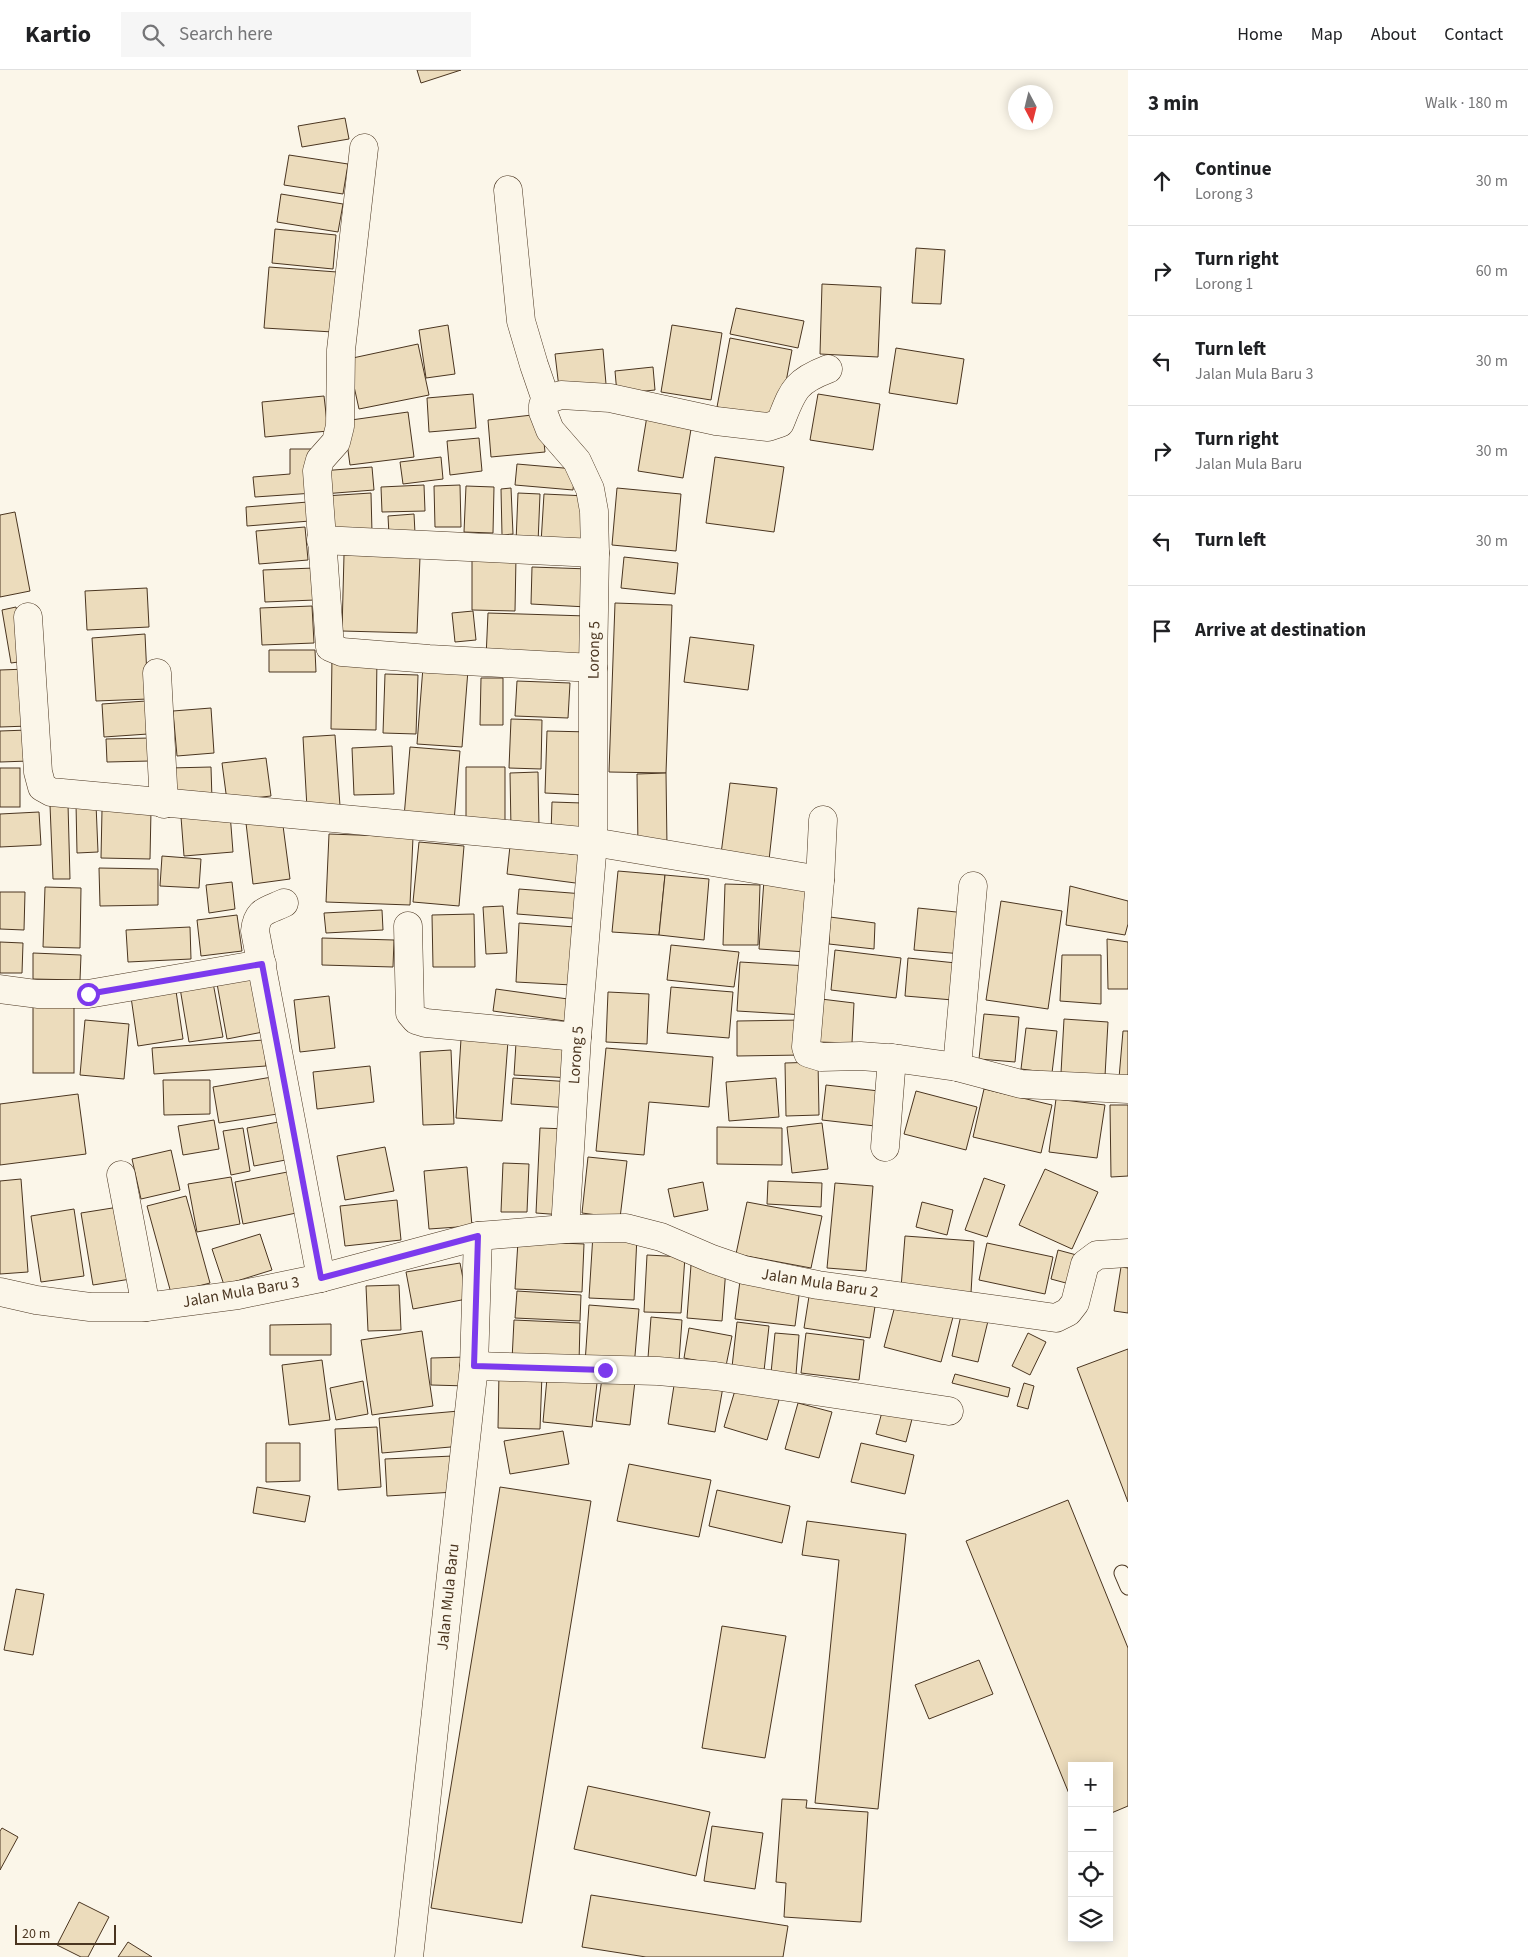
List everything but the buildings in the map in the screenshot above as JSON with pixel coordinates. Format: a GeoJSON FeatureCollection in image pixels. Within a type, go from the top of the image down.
{"type":"FeatureCollection","features":[{"type":"Feature","properties":{"kind":"street"},"geometry":{"type":"LineString","coordinates":[[364,148],[342,350],[340,426],[336,442],[320,460],[317,471],[330,647],[342,652],[429,659],[593,668]]}},
{"type":"Feature","properties":{"kind":"street","name":"Lorong 5"},"geometry":{"type":"LineString","coordinates":[[508,190],[521,321],[546,400],[543,412],[550,430],[577,461],[590,489],[594,511],[593,842],[577,1037],[565,1229]]}},
{"type":"Feature","properties":{"kind":"street"},"geometry":{"type":"LineString","coordinates":[[546,400],[561,395],[610,398],[716,421],[768,426],[780,423],[794,389],[808,377],[828,369]]}},
{"type":"Feature","properties":{"kind":"street"},"geometry":{"type":"LineString","coordinates":[[321,540],[595,552]]}},
{"type":"Feature","properties":{"kind":"street"},"geometry":{"type":"LineString","coordinates":[[28,617],[36,759],[42,787],[50,792],[593,842],[820,880]]}},
{"type":"Feature","properties":{"kind":"street"},"geometry":{"type":"LineString","coordinates":[[157,673],[164,804]]}},
{"type":"Feature","properties":{"kind":"street"},"geometry":{"type":"LineString","coordinates":[[823,820],[806,1047],[808,1053],[812,1056],[821,1057],[860,1056],[892,1058],[956,1067],[1021,1084],[1128,1089]]}},
{"type":"Feature","properties":{"kind":"street"},"geometry":{"type":"LineString","coordinates":[[956,1067],[973,886]]}},
{"type":"Feature","properties":{"kind":"street"},"geometry":{"type":"LineString","coordinates":[[284,903],[266,911],[257,918],[255,931],[321,1278]]}},
{"type":"Feature","properties":{"kind":"street"},"geometry":{"type":"LineString","coordinates":[[408,926],[410,1013],[416,1020],[426,1023],[577,1037]]}},
{"type":"Feature","properties":{"kind":"street"},"geometry":{"type":"LineString","coordinates":[[0,988],[37,994],[88,994],[262,964]]}},
{"type":"Feature","properties":{"kind":"street"},"geometry":{"type":"LineString","coordinates":[[885,1147],[892,1058]]}},
{"type":"Feature","properties":{"kind":"street"},"geometry":{"type":"LineString","coordinates":[[121,1176],[146,1307]]}},
{"type":"Feature","properties":{"kind":"street","name":"Jalan Mula Baru 2"},"geometry":{"type":"LineString","coordinates":[[478,1236],[565,1229],[626,1228],[660,1237],[744,1270],[818,1285],[1056,1318],[1068,1312],[1075,1303],[1085,1264],[1097,1255],[1128,1253]]}},
{"type":"Feature","properties":{"kind":"street","name":"Jalan Mula Baru 3"},"geometry":{"type":"LineString","coordinates":[[0,1292],[36,1300],[90,1307],[146,1307],[238,1295],[321,1278],[478,1236]]}},
{"type":"Feature","properties":{"kind":"street","name":"Jalan Mula Baru"},"geometry":{"type":"LineString","coordinates":[[409,1957],[474,1366],[478,1236]]}},
{"type":"Feature","properties":{"kind":"street"},"geometry":{"type":"LineString","coordinates":[[474,1366],[658,1371],[715,1376],[949,1411]]}},
{"type":"Feature","properties":{"kind":"route"},"geometry":{"type":"LineString","coordinates":[[88,994],[262,964],[321,1278],[478,1236],[474,1366],[605,1370]]}}]}
